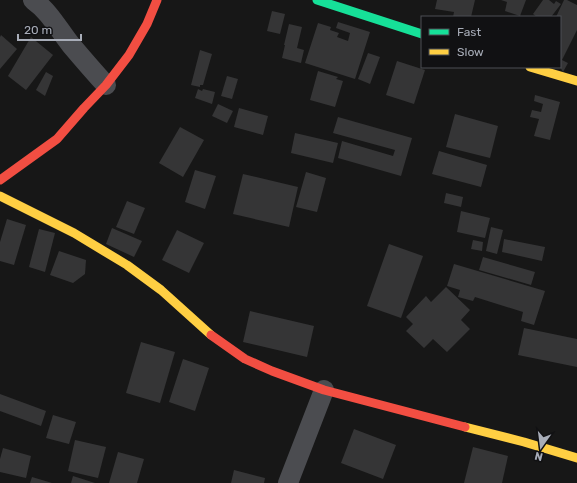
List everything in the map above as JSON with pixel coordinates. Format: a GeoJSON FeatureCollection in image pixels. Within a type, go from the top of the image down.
{"type":"FeatureCollection","features":[{"type":"Feature","properties":{"kind":"street"},"geometry":{"type":"LineString","coordinates":[[32,0],[37,3],[54,22],[71,45],[106,85]]}},
{"type":"Feature","properties":{"kind":"street"},"geometry":{"type":"LineString","coordinates":[[0,180],[57,139],[106,85],[129,55],[148,24],[157,0]]}},
{"type":"Feature","properties":{"kind":"street"},"geometry":{"type":"LineString","coordinates":[[317,0],[421,34]]}},
{"type":"Feature","properties":{"kind":"street"},"geometry":{"type":"LineString","coordinates":[[533,68],[577,81]]}},
{"type":"Feature","properties":{"kind":"street"},"geometry":{"type":"LineString","coordinates":[[0,196],[74,233],[127,265],[161,290],[215,338],[245,359],[324,390],[524,442],[577,458]]}},
{"type":"Feature","properties":{"kind":"street"},"geometry":{"type":"LineString","coordinates":[[288,483],[324,390]]}},
{"type":"Feature","properties":{"kind":"building"},"geometry":{"type":"Polygon","coordinates":[[[437,0],[475,0],[471,16],[453,16],[454,12],[435,9],[437,0]]]}},
{"type":"Feature","properties":{"kind":"building"},"geometry":{"type":"Polygon","coordinates":[[[501,0],[526,0],[520,16],[505,11],[507,2],[501,0]]]}},
{"type":"Feature","properties":{"kind":"building"},"geometry":{"type":"Polygon","coordinates":[[[543,0],[549,0],[554,4],[556,1],[561,4],[552,16],[536,16],[533,14],[543,0]]]}},
{"type":"Feature","properties":{"kind":"building"},"geometry":{"type":"Polygon","coordinates":[[[564,0],[577,5],[577,30],[562,60],[568,63],[563,72],[561,68],[561,16],[556,16],[564,0]]]}},
{"type":"Feature","properties":{"kind":"building"},"geometry":{"type":"Polygon","coordinates":[[[272,11],[285,14],[280,34],[267,31],[272,11]]]}},
{"type":"Feature","properties":{"kind":"building"},"geometry":{"type":"Polygon","coordinates":[[[338,22],[370,32],[355,79],[305,63],[318,23],[331,27],[330,30],[339,33],[337,37],[348,41],[350,33],[336,28],[338,22]]]}},
{"type":"Feature","properties":{"kind":"building"},"geometry":{"type":"Polygon","coordinates":[[[289,24],[302,27],[297,48],[304,50],[301,63],[282,58],[289,24]]]}},
{"type":"Feature","properties":{"kind":"building"},"geometry":{"type":"Polygon","coordinates":[[[1,35],[17,49],[0,69],[0,37],[1,35]]]}},
{"type":"Feature","properties":{"kind":"building"},"geometry":{"type":"Polygon","coordinates":[[[31,37],[53,55],[26,90],[8,76],[31,37]]]}},
{"type":"Feature","properties":{"kind":"building"},"geometry":{"type":"Polygon","coordinates":[[[200,50],[212,54],[203,85],[200,85],[200,87],[191,85],[200,50]]]}},
{"type":"Feature","properties":{"kind":"building"},"geometry":{"type":"Polygon","coordinates":[[[368,53],[380,57],[370,84],[358,79],[368,53]]]}},
{"type":"Feature","properties":{"kind":"building"},"geometry":{"type":"Polygon","coordinates":[[[397,61],[425,70],[414,104],[386,95],[397,61]]]}},
{"type":"Feature","properties":{"kind":"building"},"geometry":{"type":"Polygon","coordinates":[[[318,71],[338,77],[336,79],[343,81],[335,107],[310,100],[318,71]]]}},
{"type":"Feature","properties":{"kind":"building"},"geometry":{"type":"Polygon","coordinates":[[[46,72],[53,76],[45,96],[36,90],[46,72]]]}},
{"type":"Feature","properties":{"kind":"building"},"geometry":{"type":"Polygon","coordinates":[[[227,76],[238,79],[232,99],[221,96],[227,76]]]}},
{"type":"Feature","properties":{"kind":"building"},"geometry":{"type":"Polygon","coordinates":[[[198,89],[202,91],[203,89],[215,92],[212,104],[195,98],[198,89]]]}},
{"type":"Feature","properties":{"kind":"building"},"geometry":{"type":"Polygon","coordinates":[[[535,95],[560,102],[550,140],[534,136],[539,119],[530,117],[532,110],[541,112],[543,104],[534,101],[535,95]]]}},
{"type":"Feature","properties":{"kind":"building"},"geometry":{"type":"Polygon","coordinates":[[[218,104],[233,111],[227,123],[212,116],[218,104]]]}},
{"type":"Feature","properties":{"kind":"building"},"geometry":{"type":"Polygon","coordinates":[[[239,108],[268,116],[263,135],[234,127],[239,108]]]}},
{"type":"Feature","properties":{"kind":"building"},"geometry":{"type":"Polygon","coordinates":[[[455,114],[498,126],[490,158],[446,147],[455,114]]]}},
{"type":"Feature","properties":{"kind":"building"},"geometry":{"type":"Polygon","coordinates":[[[338,117],[412,138],[401,176],[338,158],[342,141],[393,156],[395,150],[333,133],[338,117]]]}},
{"type":"Feature","properties":{"kind":"building"},"geometry":{"type":"Polygon","coordinates":[[[180,127],[204,140],[183,177],[159,163],[180,127]]]}},
{"type":"Feature","properties":{"kind":"building"},"geometry":{"type":"Polygon","coordinates":[[[295,133],[338,143],[333,163],[291,153],[295,133]]]}},
{"type":"Feature","properties":{"kind":"building"},"geometry":{"type":"Polygon","coordinates":[[[439,151],[487,165],[481,187],[432,174],[439,151]]]}},
{"type":"Feature","properties":{"kind":"building"},"geometry":{"type":"Polygon","coordinates":[[[195,170],[216,176],[205,209],[185,202],[195,170]]]}},
{"type":"Feature","properties":{"kind":"building"},"geometry":{"type":"Polygon","coordinates":[[[306,172],[326,178],[317,212],[296,207],[306,172]]]}},
{"type":"Feature","properties":{"kind":"building"},"geometry":{"type":"Polygon","coordinates":[[[243,174],[298,187],[289,227],[233,214],[243,174]]]}},
{"type":"Feature","properties":{"kind":"building"},"geometry":{"type":"Polygon","coordinates":[[[446,193],[463,197],[461,207],[444,203],[446,193]]]}},
{"type":"Feature","properties":{"kind":"building"},"geometry":{"type":"Polygon","coordinates":[[[127,201],[145,208],[134,234],[116,227],[127,201]]]}},
{"type":"Feature","properties":{"kind":"building"},"geometry":{"type":"Polygon","coordinates":[[[461,211],[490,218],[485,238],[457,232],[461,211]]]}},
{"type":"Feature","properties":{"kind":"building"},"geometry":{"type":"Polygon","coordinates":[[[7,219],[26,225],[14,265],[0,261],[0,242],[7,219]]]}},
{"type":"Feature","properties":{"kind":"building"},"geometry":{"type":"Polygon","coordinates":[[[491,227],[503,230],[497,254],[486,251],[491,227]]]}},
{"type":"Feature","properties":{"kind":"building"},"geometry":{"type":"Polygon","coordinates":[[[112,228],[142,241],[134,257],[106,244],[112,228]]]}},
{"type":"Feature","properties":{"kind":"building"},"geometry":{"type":"Polygon","coordinates":[[[39,229],[55,233],[45,272],[29,267],[39,229]]]}},
{"type":"Feature","properties":{"kind":"building"},"geometry":{"type":"Polygon","coordinates":[[[177,230],[204,243],[189,273],[162,260],[177,230]]]}},
{"type":"Feature","properties":{"kind":"building"},"geometry":{"type":"Polygon","coordinates":[[[504,239],[545,247],[542,261],[502,252],[504,239]]]}},
{"type":"Feature","properties":{"kind":"building"},"geometry":{"type":"Polygon","coordinates":[[[473,240],[483,242],[482,251],[471,249],[473,240]]]}},
{"type":"Feature","properties":{"kind":"building"},"geometry":{"type":"Polygon","coordinates":[[[389,244],[423,256],[401,318],[367,306],[389,244]]]}},
{"type":"Feature","properties":{"kind":"building"},"geometry":{"type":"Polygon","coordinates":[[[59,251],[86,260],[85,274],[73,283],[50,275],[59,251]]]}},
{"type":"Feature","properties":{"kind":"building"},"geometry":{"type":"Polygon","coordinates":[[[483,257],[535,272],[531,285],[479,270],[483,257]]]}},
{"type":"Feature","properties":{"kind":"building"},"geometry":{"type":"Polygon","coordinates":[[[454,264],[545,291],[534,325],[521,321],[523,312],[475,297],[473,301],[458,297],[460,290],[447,286],[454,264]]]}},
{"type":"Feature","properties":{"kind":"building"},"geometry":{"type":"Polygon","coordinates":[[[446,287],[470,310],[461,320],[470,329],[447,352],[433,339],[424,348],[406,331],[413,324],[406,317],[426,296],[431,302],[446,287]]]}},
{"type":"Feature","properties":{"kind":"building"},"geometry":{"type":"Polygon","coordinates":[[[250,311],[314,326],[307,357],[243,342],[250,311]]]}},
{"type":"Feature","properties":{"kind":"building"},"geometry":{"type":"Polygon","coordinates":[[[524,328],[577,339],[577,367],[518,355],[524,328]]]}},
{"type":"Feature","properties":{"kind":"building"},"geometry":{"type":"Polygon","coordinates":[[[141,342],[175,352],[160,403],[126,393],[141,342]]]}},
{"type":"Feature","properties":{"kind":"building"},"geometry":{"type":"Polygon","coordinates":[[[183,359],[209,368],[195,411],[169,402],[183,359]]]}},
{"type":"Feature","properties":{"kind":"building"},"geometry":{"type":"Polygon","coordinates":[[[0,394],[46,411],[41,426],[0,411],[0,394]]]}},
{"type":"Feature","properties":{"kind":"building"},"geometry":{"type":"Polygon","coordinates":[[[53,415],[76,422],[69,444],[46,438],[53,415]]]}},
{"type":"Feature","properties":{"kind":"building"},"geometry":{"type":"Polygon","coordinates":[[[354,429],[396,445],[383,479],[341,463],[354,429]]]}},
{"type":"Feature","properties":{"kind":"building"},"geometry":{"type":"Polygon","coordinates":[[[75,440],[106,447],[98,478],[68,471],[75,440]]]}},
{"type":"Feature","properties":{"kind":"building"},"geometry":{"type":"Polygon","coordinates":[[[473,447],[508,456],[502,483],[464,483],[473,447]]]}},
{"type":"Feature","properties":{"kind":"building"},"geometry":{"type":"Polygon","coordinates":[[[3,448],[31,456],[26,478],[0,472],[0,459],[3,448]]]}},
{"type":"Feature","properties":{"kind":"building"},"geometry":{"type":"Polygon","coordinates":[[[118,452],[144,459],[137,483],[109,483],[118,452]]]}},
{"type":"Feature","properties":{"kind":"building"},"geometry":{"type":"Polygon","coordinates":[[[234,470],[265,478],[264,483],[231,483],[234,470]]]}},
{"type":"Feature","properties":{"kind":"building"},"geometry":{"type":"Polygon","coordinates":[[[73,476],[95,483],[71,483],[73,476]]]}},
{"type":"Feature","properties":{"kind":"building"},"geometry":{"type":"Polygon","coordinates":[[[32,477],[52,483],[30,483],[32,477]]]}},
{"type":"Feature","properties":{"kind":"traffic: fast"},"geometry":{"type":"LineString","coordinates":[[317,0],[421,34]]}},
{"type":"Feature","properties":{"kind":"traffic: slow"},"geometry":{"type":"LineString","coordinates":[[533,68],[577,81]]}},
{"type":"Feature","properties":{"kind":"traffic: slow"},"geometry":{"type":"LineString","coordinates":[[0,196],[74,233],[127,265],[161,290],[211,335]]}},
{"type":"Feature","properties":{"kind":"traffic: slow"},"geometry":{"type":"LineString","coordinates":[[465,427],[524,442],[577,458]]}},
{"type":"Feature","properties":{"kind":"traffic: jam"},"geometry":{"type":"LineString","coordinates":[[0,180],[57,139],[106,85],[129,55],[147,24],[157,0]]}},
{"type":"Feature","properties":{"kind":"traffic: jam"},"geometry":{"type":"LineString","coordinates":[[211,335],[245,359],[272,371],[324,390],[465,427]]}}]}
